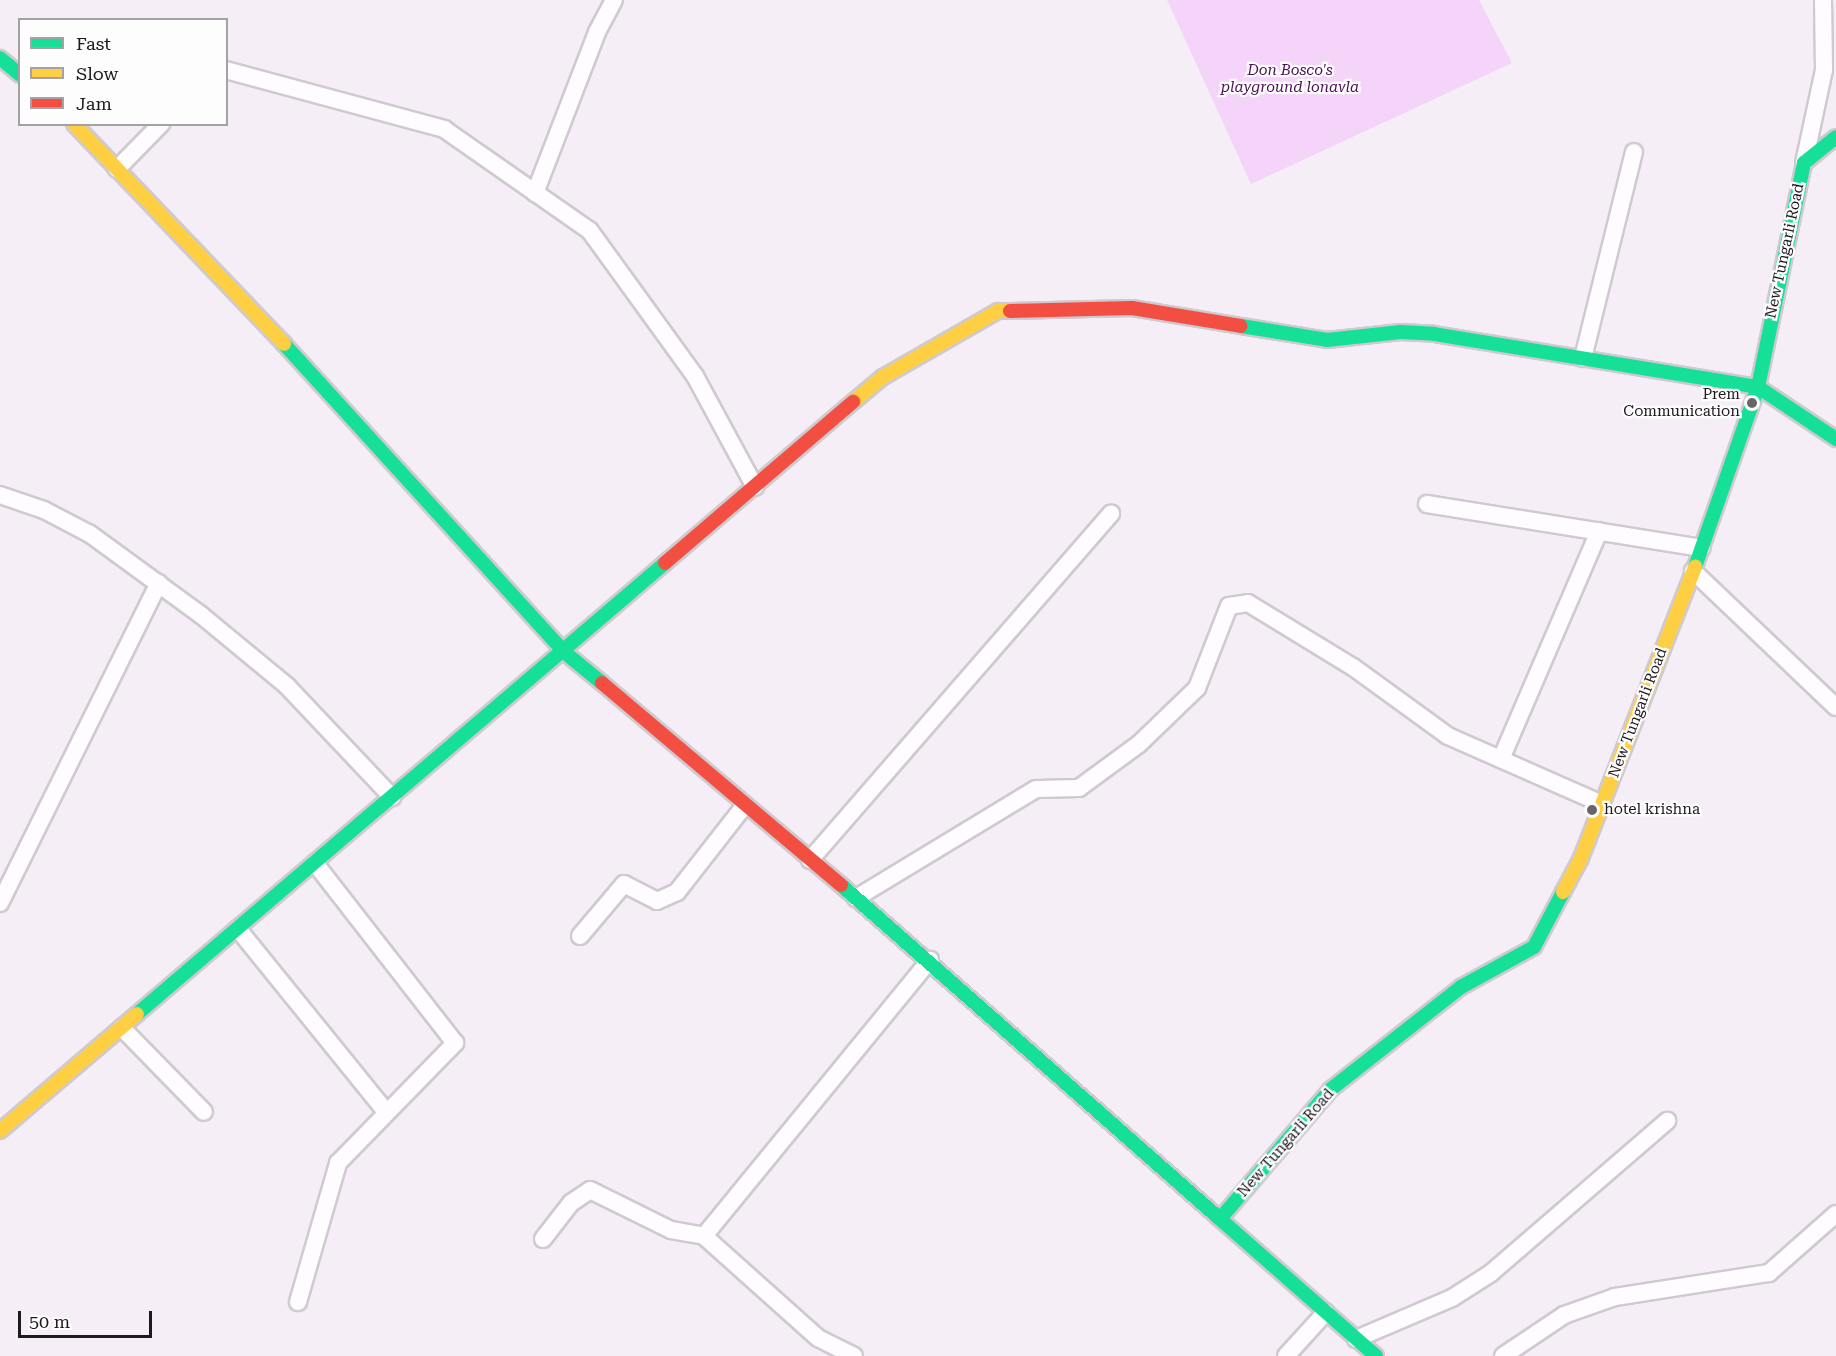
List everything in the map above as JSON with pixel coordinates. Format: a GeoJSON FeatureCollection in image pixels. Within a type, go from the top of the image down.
{"type":"FeatureCollection","features":[{"type":"Feature","properties":{"kind":"street"},"geometry":{"type":"LineString","coordinates":[[536,193],[597,32],[614,0]]}},
{"type":"Feature","properties":{"kind":"street","name":"New Tungarli Road"},"geometry":{"type":"LineString","coordinates":[[1220,1219],[1330,1090],[1461,987],[1534,947],[1581,858],[1702,548],[1758,387],[1824,70],[1823,0]]}},
{"type":"Feature","properties":{"kind":"street"},"geometry":{"type":"LineString","coordinates":[[0,58],[18,73]]}},
{"type":"Feature","properties":{"kind":"street"},"geometry":{"type":"LineString","coordinates":[[228,71],[444,129],[590,231],[695,376],[755,487]]}},
{"type":"Feature","properties":{"kind":"street"},"geometry":{"type":"LineString","coordinates":[[76,126],[306,367],[563,651],[930,960],[1376,1356]]}},
{"type":"Feature","properties":{"kind":"street"},"geometry":{"type":"LineString","coordinates":[[117,169],[159,126]]}},
{"type":"Feature","properties":{"kind":"street"},"geometry":{"type":"LineString","coordinates":[[1804,163],[1836,137]]}},
{"type":"Feature","properties":{"kind":"street"},"geometry":{"type":"LineString","coordinates":[[1583,358],[1634,152]]}},
{"type":"Feature","properties":{"kind":"street"},"geometry":{"type":"LineString","coordinates":[[0,1131],[883,377],[998,311],[1132,308],[1327,340],[1401,332],[1434,334],[1758,387],[1836,439]]}},
{"type":"Feature","properties":{"kind":"street"},"geometry":{"type":"LineString","coordinates":[[0,495],[44,510],[90,534],[159,583],[287,686],[392,797]]}},
{"type":"Feature","properties":{"kind":"street"},"geometry":{"type":"LineString","coordinates":[[1428,504],[1702,548]]}},
{"type":"Feature","properties":{"kind":"street"},"geometry":{"type":"LineString","coordinates":[[810,860],[1111,514]]}},
{"type":"Feature","properties":{"kind":"street"},"geometry":{"type":"LineString","coordinates":[[1501,759],[1599,531]]}},
{"type":"Feature","properties":{"kind":"street"},"geometry":{"type":"LineString","coordinates":[[1693,571],[1836,707]]}},
{"type":"Feature","properties":{"kind":"street"},"geometry":{"type":"LineString","coordinates":[[0,903],[159,583]]}},
{"type":"Feature","properties":{"kind":"street"},"geometry":{"type":"LineString","coordinates":[[856,898],[1036,789],[1079,788],[1139,744],[1197,688],[1229,606],[1248,603],[1353,667],[1448,736],[1602,804]]}},
{"type":"Feature","properties":{"kind":"street"},"geometry":{"type":"LineString","coordinates":[[580,936],[624,884],[657,901],[677,892],[745,805]]}},
{"type":"Feature","properties":{"kind":"street"},"geometry":{"type":"LineString","coordinates":[[298,1302],[338,1163],[455,1043],[315,863]]}},
{"type":"Feature","properties":{"kind":"street"},"geometry":{"type":"LineString","coordinates":[[238,929],[386,1112]]}},
{"type":"Feature","properties":{"kind":"street"},"geometry":{"type":"LineString","coordinates":[[704,1236],[930,960]]}},
{"type":"Feature","properties":{"kind":"street"},"geometry":{"type":"LineString","coordinates":[[122,1028],[204,1112]]}},
{"type":"Feature","properties":{"kind":"street"},"geometry":{"type":"LineString","coordinates":[[1356,1339],[1452,1298],[1491,1273],[1667,1121]]}},
{"type":"Feature","properties":{"kind":"street"},"geometry":{"type":"LineString","coordinates":[[543,1239],[571,1203],[590,1190],[671,1230],[704,1236],[818,1338],[854,1356]]}},
{"type":"Feature","properties":{"kind":"street"},"geometry":{"type":"LineString","coordinates":[[1503,1356],[1564,1315],[1615,1297],[1769,1273],[1836,1214]]}},
{"type":"Feature","properties":{"kind":"street"},"geometry":{"type":"LineString","coordinates":[[1286,1356],[1326,1312]]}},
{"type":"Feature","properties":{"kind":"green space","name":"Don Bosco's playground lonavla"},"geometry":{"type":"Polygon","coordinates":[[[1167,0],[1479,0],[1512,63],[1251,184],[1167,0]]]}},
{"type":"Feature","properties":{"kind":"traffic: fast"},"geometry":{"type":"LineString","coordinates":[[0,58],[18,73]]}},
{"type":"Feature","properties":{"kind":"traffic: fast"},"geometry":{"type":"LineString","coordinates":[[1695,567],[1758,387],[1804,163],[1836,137]]}},
{"type":"Feature","properties":{"kind":"traffic: fast"},"geometry":{"type":"LineString","coordinates":[[1241,326],[1327,340],[1401,332],[1434,334],[1758,387],[1836,439]]}},
{"type":"Feature","properties":{"kind":"traffic: fast"},"geometry":{"type":"LineString","coordinates":[[284,344],[563,651],[602,683]]}},
{"type":"Feature","properties":{"kind":"traffic: fast"},"geometry":{"type":"LineString","coordinates":[[137,1014],[665,563]]}},
{"type":"Feature","properties":{"kind":"traffic: fast"},"geometry":{"type":"LineString","coordinates":[[841,885],[1220,1219]]}},
{"type":"Feature","properties":{"kind":"traffic: fast"},"geometry":{"type":"LineString","coordinates":[[1376,1356],[1220,1219],[1330,1090],[1461,987],[1534,947],[1563,892]]}},
{"type":"Feature","properties":{"kind":"traffic: slow"},"geometry":{"type":"LineString","coordinates":[[76,126],[284,344]]}},
{"type":"Feature","properties":{"kind":"traffic: slow"},"geometry":{"type":"LineString","coordinates":[[853,402],[883,377],[998,311],[1010,311]]}},
{"type":"Feature","properties":{"kind":"traffic: slow"},"geometry":{"type":"LineString","coordinates":[[1563,892],[1581,858],[1695,567]]}},
{"type":"Feature","properties":{"kind":"traffic: slow"},"geometry":{"type":"LineString","coordinates":[[0,1131],[137,1014]]}},
{"type":"Feature","properties":{"kind":"traffic: jam"},"geometry":{"type":"LineString","coordinates":[[1010,311],[1132,308],[1241,326]]}},
{"type":"Feature","properties":{"kind":"traffic: jam"},"geometry":{"type":"LineString","coordinates":[[665,563],[853,402]]}},
{"type":"Feature","properties":{"kind":"traffic: jam"},"geometry":{"type":"LineString","coordinates":[[602,683],[841,885]]}},
{"type":"Feature","properties":{"kind":"place","name":"Prem Communication"},"geometry":{"type":"Point","coordinates":[1752,403]}},
{"type":"Feature","properties":{"kind":"place","name":"hotel krishna"},"geometry":{"type":"Point","coordinates":[1592,810]}}]}
